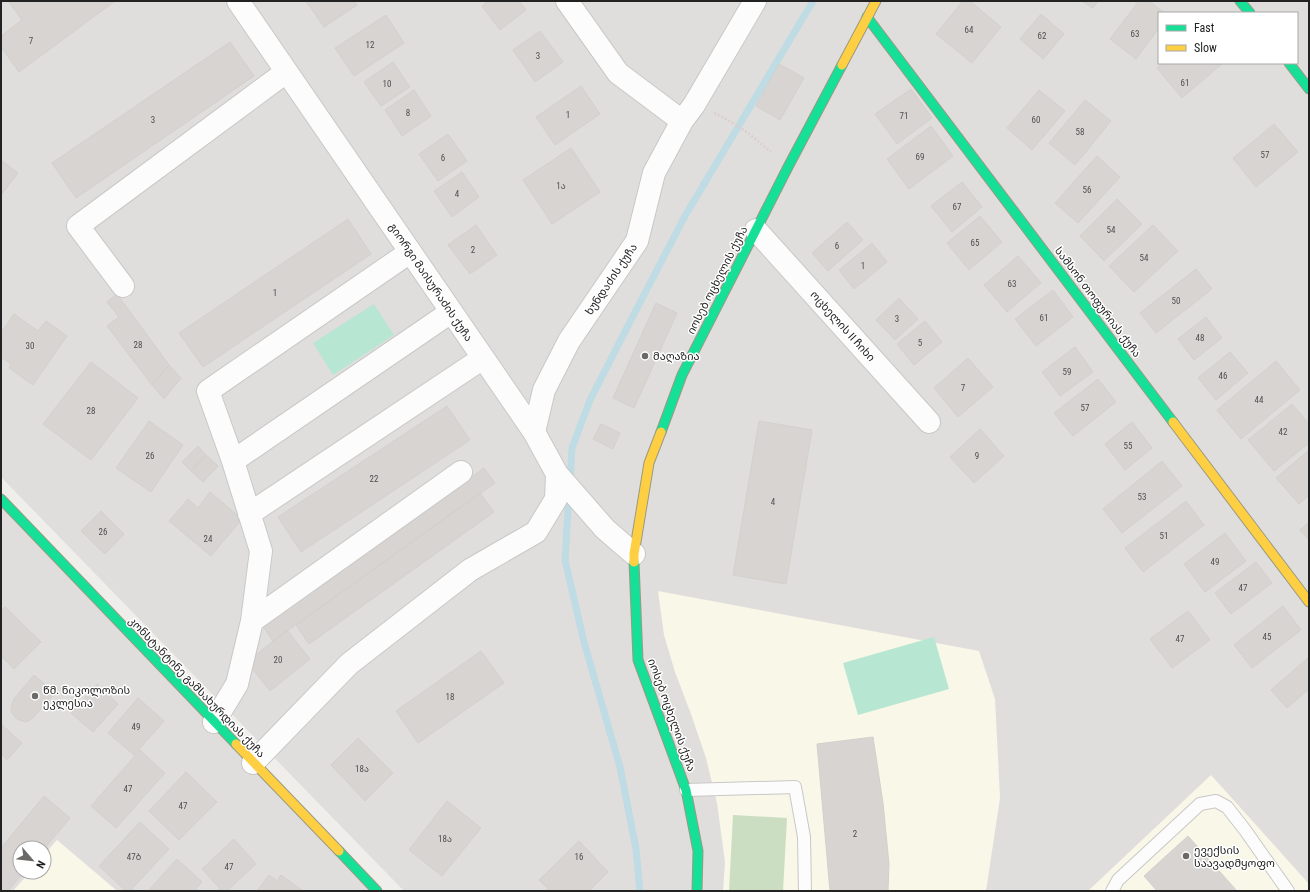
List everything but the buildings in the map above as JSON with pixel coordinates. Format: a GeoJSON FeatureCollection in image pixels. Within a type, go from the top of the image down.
{"type":"FeatureCollection","features":[{"type":"Feature","properties":{"kind":"street","name":"გიორგი მაისურაძის ქუჩა"},"geometry":{"type":"LineString","coordinates":[[238,1],[534,432],[557,474],[605,529],[634,554]]}},
{"type":"Feature","properties":{"kind":"street"},"geometry":{"type":"LineString","coordinates":[[567,1],[618,73],[682,121]]}},
{"type":"Feature","properties":{"kind":"street","name":"ხუნდაძის ქუჩა"},"geometry":{"type":"LineString","coordinates":[[534,432],[544,390],[570,341],[637,240],[654,173],[682,121],[694,105],[755,1]]}},
{"type":"Feature","properties":{"kind":"street","name":"იოსებ ოცხელის ქუჩა"},"geometry":{"type":"LineString","coordinates":[[697,891],[698,851],[686,790],[638,660],[634,554],[649,463],[682,375],[788,167],[876,1]]}},
{"type":"Feature","properties":{"kind":"street"},"geometry":{"type":"LineString","coordinates":[[1240,1],[1249,12]]}},
{"type":"Feature","properties":{"kind":"street","name":"სამსონ თოფურიას ქუჩა"},"geometry":{"type":"LineString","coordinates":[[867,16],[1309,602]]}},
{"type":"Feature","properties":{"kind":"street"},"geometry":{"type":"LineString","coordinates":[[1290,64],[1309,89]]}},
{"type":"Feature","properties":{"kind":"street"},"geometry":{"type":"LineString","coordinates":[[123,286],[78,226],[286,72]]}},
{"type":"Feature","properties":{"kind":"street","name":"ოცხელის II ჩიხი"},"geometry":{"type":"LineString","coordinates":[[756,230],[929,422]]}},
{"type":"Feature","properties":{"kind":"street"},"geometry":{"type":"LineString","coordinates":[[214,722],[237,684],[252,620],[261,551],[208,391],[410,252]]}},
{"type":"Feature","properties":{"kind":"street"},"geometry":{"type":"LineString","coordinates":[[232,461],[451,312]]}},
{"type":"Feature","properties":{"kind":"street"},"geometry":{"type":"LineString","coordinates":[[249,514],[483,358]]}},
{"type":"Feature","properties":{"kind":"street"},"geometry":{"type":"LineString","coordinates":[[252,620],[461,472]]}},
{"type":"Feature","properties":{"kind":"street"},"geometry":{"type":"LineString","coordinates":[[253,763],[350,664],[470,570],[536,532],[556,499],[557,474]]}},
{"type":"Feature","properties":{"kind":"street","name":"კონსტანტინე გამსახურდიას ქუჩა"},"geometry":{"type":"LineString","coordinates":[[1,499],[377,891]]}},
{"type":"Feature","properties":{"kind":"lane"},"geometry":{"type":"LineString","coordinates":[[686,790],[795,787],[804,837],[805,891]]}},
{"type":"Feature","properties":{"kind":"lane"},"geometry":{"type":"LineString","coordinates":[[1112,891],[1118,880],[1200,804],[1216,800],[1227,807],[1288,891]]}},
{"type":"Feature","properties":{"kind":"path"},"geometry":{"type":"LineString","coordinates":[[730,121],[748,132],[788,167]]}},
{"type":"Feature","properties":{"kind":"shaded area"},"geometry":{"type":"Polygon","coordinates":[[[1,1],[1309,1],[1309,891],[404,891],[1,477],[1,1]]]}},
{"type":"Feature","properties":{"kind":"shaded area"},"geometry":{"type":"Polygon","coordinates":[[[1067,1],[1101,1],[1091,17],[1067,1]]]}},
{"type":"Feature","properties":{"kind":"shaded area"},"geometry":{"type":"Polygon","coordinates":[[[1,499],[377,891],[117,891],[57,840],[52,846],[52,840],[12,840],[12,880],[23,880],[13,891],[1,891],[1,499]]]}},
{"type":"Feature","properties":{"kind":"shaded area"},"geometry":{"type":"Polygon","coordinates":[[[658,591],[979,651],[995,699],[1000,798],[986,891],[723,891],[725,862],[717,803],[706,758],[675,672],[664,635],[658,591]]]}},
{"type":"Feature","properties":{"kind":"shaded area"},"geometry":{"type":"Polygon","coordinates":[[[1211,775],[1309,884],[1309,891],[1088,891],[1211,775]]]}},
{"type":"Feature","properties":{"kind":"shaded area"},"geometry":{"type":"Polygon","coordinates":[[[57,840],[117,891],[13,891],[23,880],[52,880],[52,846],[57,840]]]}},
{"type":"Feature","properties":{"kind":"green space"},"geometry":{"type":"Polygon","coordinates":[[[374,304],[394,335],[333,375],[313,343],[374,304]]]}},
{"type":"Feature","properties":{"kind":"green space"},"geometry":{"type":"Polygon","coordinates":[[[934,637],[949,689],[858,715],[843,663],[934,637]]]}},
{"type":"Feature","properties":{"kind":"green space"},"geometry":{"type":"Polygon","coordinates":[[[733,815],[787,818],[783,891],[729,891],[733,815]]]}},
{"type":"Feature","properties":{"kind":"waterway"},"geometry":{"type":"LineString","coordinates":[[570,482],[572,448],[590,400],[685,216],[813,1]]}},
{"type":"Feature","properties":{"kind":"waterway"},"geometry":{"type":"LineString","coordinates":[[569,494],[565,560],[584,642],[620,767],[636,849],[640,891]]}},
{"type":"Feature","properties":{"kind":"traffic: fast"},"geometry":{"type":"LineString","coordinates":[[1240,1],[1249,12]]}},
{"type":"Feature","properties":{"kind":"traffic: fast"},"geometry":{"type":"LineString","coordinates":[[867,17],[1173,422]]}},
{"type":"Feature","properties":{"kind":"traffic: fast"},"geometry":{"type":"LineString","coordinates":[[1290,64],[1309,89]]}},
{"type":"Feature","properties":{"kind":"traffic: fast"},"geometry":{"type":"LineString","coordinates":[[661,432],[682,375],[788,167],[842,65]]}},
{"type":"Feature","properties":{"kind":"traffic: fast"},"geometry":{"type":"LineString","coordinates":[[1,499],[236,744]]}},
{"type":"Feature","properties":{"kind":"traffic: fast"},"geometry":{"type":"LineString","coordinates":[[634,562],[638,660],[686,790],[698,851],[697,891]]}},
{"type":"Feature","properties":{"kind":"traffic: fast"},"geometry":{"type":"LineString","coordinates":[[339,851],[377,891]]}},
{"type":"Feature","properties":{"kind":"traffic: slow"},"geometry":{"type":"LineString","coordinates":[[842,65],[876,1]]}},
{"type":"Feature","properties":{"kind":"traffic: slow"},"geometry":{"type":"LineString","coordinates":[[1173,422],[1309,602]]}},
{"type":"Feature","properties":{"kind":"traffic: slow"},"geometry":{"type":"LineString","coordinates":[[634,562],[649,463],[661,432]]}},
{"type":"Feature","properties":{"kind":"traffic: slow"},"geometry":{"type":"LineString","coordinates":[[236,744],[339,851]]}},
{"type":"Feature","properties":{"kind":"place","name":"მაღაზია"},"geometry":{"type":"Point","coordinates":[645,356]}},
{"type":"Feature","properties":{"kind":"place","name":"წმ. ნიკოლოზის ეკლესია"},"geometry":{"type":"Point","coordinates":[35,696]}},
{"type":"Feature","properties":{"kind":"place","name":"ევექსის საავადმყოფო"},"geometry":{"type":"Point","coordinates":[1186,856]}}]}
